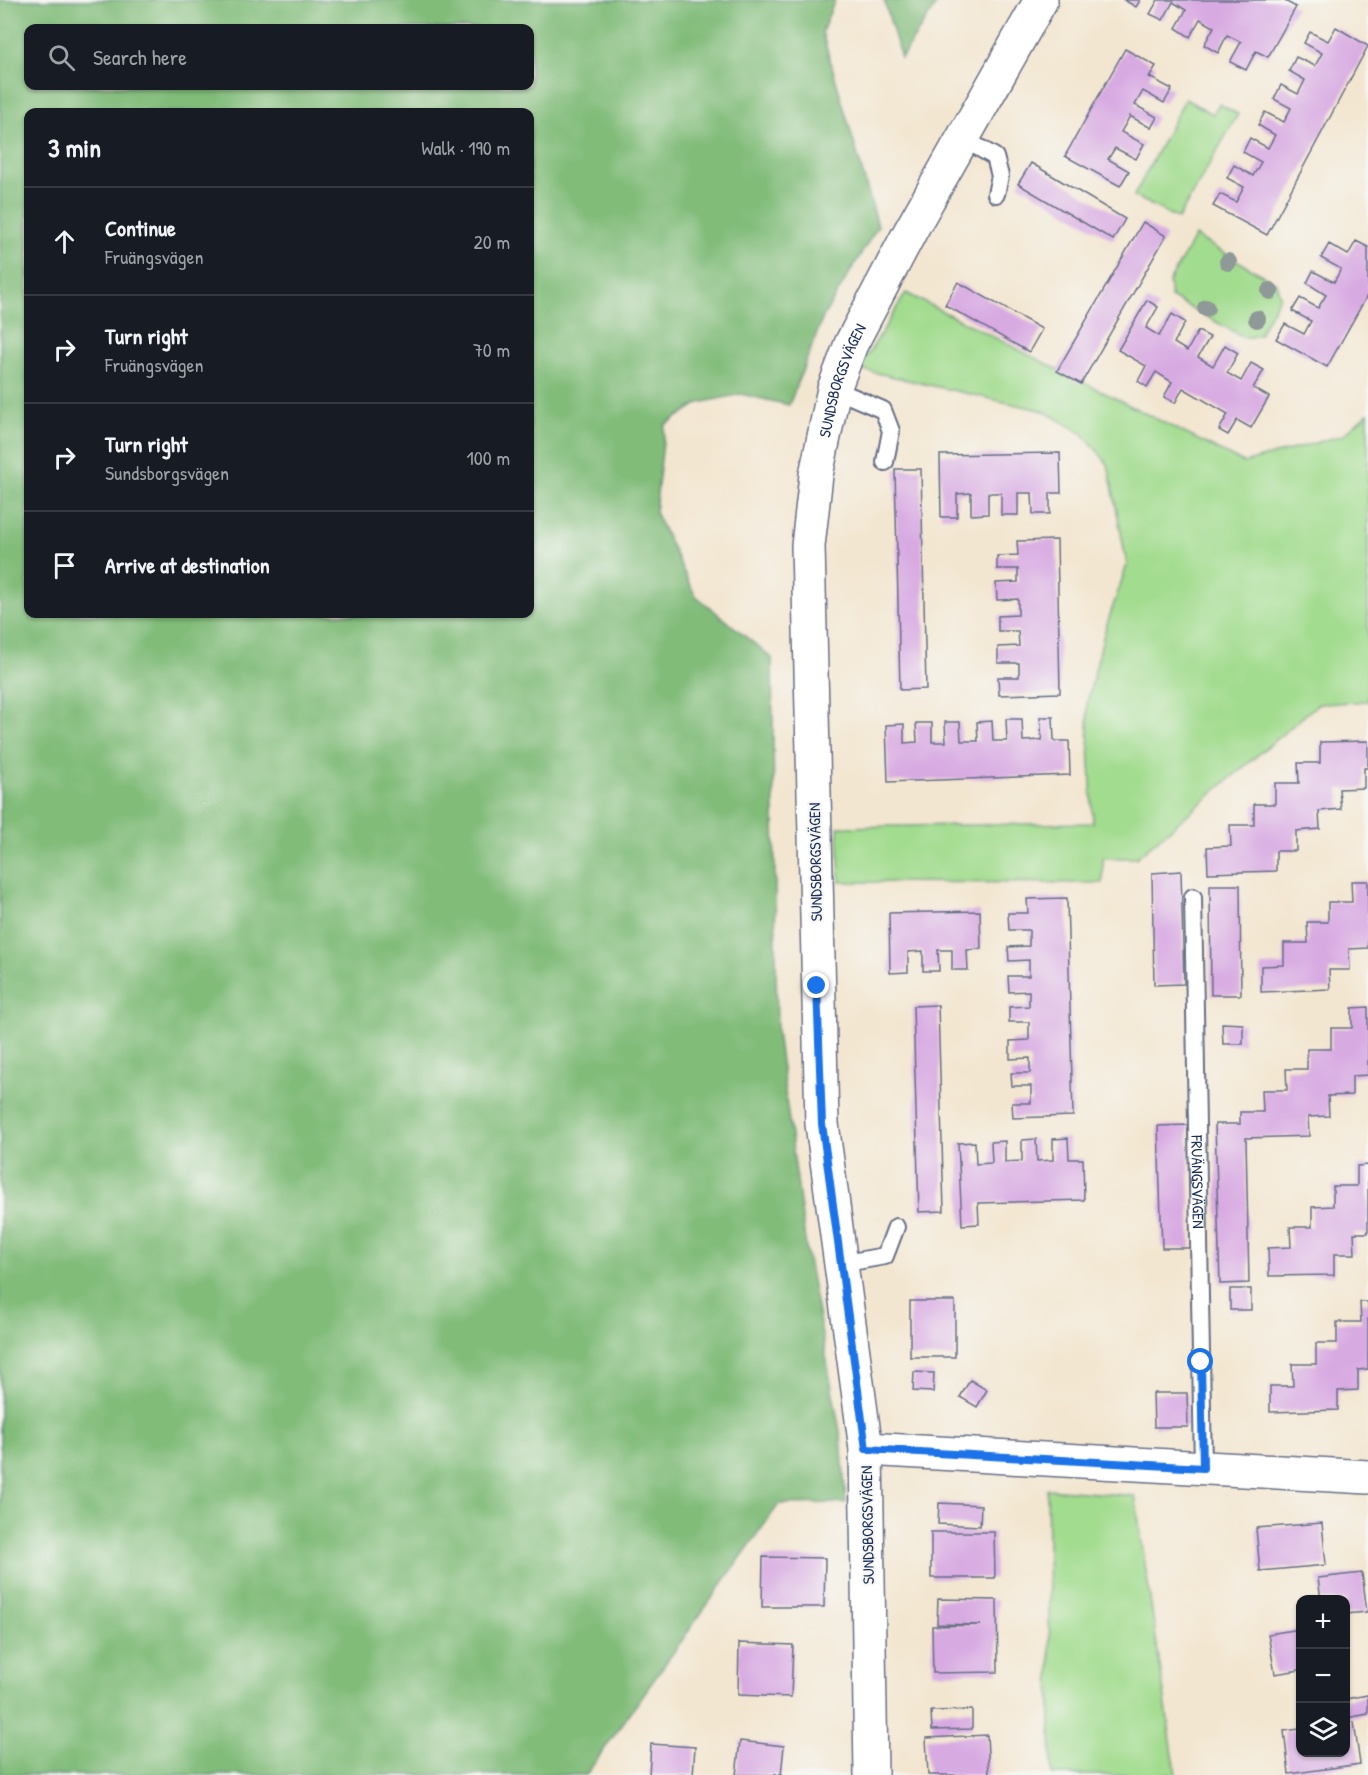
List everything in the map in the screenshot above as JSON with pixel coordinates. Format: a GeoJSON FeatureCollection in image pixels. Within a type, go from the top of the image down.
{"type":"FeatureCollection","features":[{"type":"Feature","properties":{"kind":"street","name":"SUNDSBORGSVÄGEN"},"geometry":{"type":"LineString","coordinates":[[871,1775],[866,1449],[822,1124],[808,546],[816,475],[834,389],[856,333],[1041,0]]}},
{"type":"Feature","properties":{"kind":"street"},"geometry":{"type":"LineString","coordinates":[[866,1449],[1368,1477]]}},
{"type":"Feature","properties":{"kind":"lane"},"geometry":{"type":"LineString","coordinates":[[964,139],[995,157],[1000,176],[996,194]]}},
{"type":"Feature","properties":{"kind":"lane"},"geometry":{"type":"LineString","coordinates":[[834,389],[883,410],[891,431],[885,462]]}},
{"type":"Feature","properties":{"kind":"lane","name":"FRUÄNGSVÄGEN"},"geometry":{"type":"LineString","coordinates":[[1193,897],[1203,1468]]}},
{"type":"Feature","properties":{"kind":"lane"},"geometry":{"type":"LineString","coordinates":[[840,1264],[885,1256],[896,1227]]}},
{"type":"Feature","properties":{"kind":"green space"},"geometry":{"type":"Polygon","coordinates":[[[0,0],[835,0],[822,32],[878,226],[824,315],[789,405],[741,394],[699,403],[665,425],[655,512],[695,595],[772,658],[777,1032],[807,1254],[841,1437],[846,1503],[779,1504],[586,1775],[0,1775],[0,0]]]}},
{"type":"Feature","properties":{"kind":"green space"},"geometry":{"type":"Polygon","coordinates":[[[884,0],[939,0],[901,58],[884,0]]]}},
{"type":"Feature","properties":{"kind":"green space"},"geometry":{"type":"Polygon","coordinates":[[[1185,99],[1213,114],[1219,104],[1238,114],[1178,219],[1134,196],[1185,99]]]}},
{"type":"Feature","properties":{"kind":"green space"},"geometry":{"type":"Polygon","coordinates":[[[1195,236],[1276,283],[1280,296],[1259,335],[1245,338],[1171,297],[1169,282],[1195,236]]]}},
{"type":"Feature","properties":{"kind":"green space"},"geometry":{"type":"Polygon","coordinates":[[[906,293],[1244,463],[1343,435],[1368,413],[1368,701],[1318,704],[1136,858],[1103,858],[1103,883],[840,882],[838,827],[1093,823],[1087,703],[1105,630],[1127,565],[1108,464],[1083,434],[1044,411],[859,369],[906,293]]]}},
{"type":"Feature","properties":{"kind":"green space"},"geometry":{"type":"Polygon","coordinates":[[[1047,1489],[1135,1496],[1176,1775],[1052,1775],[1047,1489]]]}},
{"type":"Feature","properties":{"kind":"building"},"geometry":{"type":"Polygon","coordinates":[[[1124,0],[1140,0],[1136,7],[1124,0]]]}},
{"type":"Feature","properties":{"kind":"building"},"geometry":{"type":"Polygon","coordinates":[[[1158,0],[1283,0],[1296,7],[1268,57],[1256,51],[1246,70],[1230,62],[1241,42],[1227,35],[1218,53],[1204,45],[1214,27],[1200,19],[1190,37],[1176,28],[1186,10],[1173,2],[1163,20],[1150,14],[1158,0]]]}},
{"type":"Feature","properties":{"kind":"building"},"geometry":{"type":"Polygon","coordinates":[[[1336,27],[1368,46],[1267,235],[1213,206],[1220,194],[1236,202],[1244,187],[1227,178],[1234,165],[1253,176],[1261,162],[1243,152],[1250,138],[1268,148],[1275,135],[1258,125],[1265,112],[1284,122],[1291,108],[1274,99],[1281,85],[1298,94],[1305,80],[1289,71],[1296,57],[1315,66],[1322,53],[1304,43],[1310,32],[1328,41],[1336,27]]]}},
{"type":"Feature","properties":{"kind":"building"},"geometry":{"type":"Polygon","coordinates":[[[1125,49],[1156,66],[1149,77],[1172,89],[1164,103],[1143,91],[1135,105],[1157,117],[1151,128],[1130,116],[1121,132],[1144,144],[1136,159],[1115,148],[1108,159],[1129,171],[1120,186],[1065,156],[1125,49]]]}},
{"type":"Feature","properties":{"kind":"building"},"geometry":{"type":"Polygon","coordinates":[[[1031,163],[1125,219],[1113,240],[1018,184],[1031,163]]]}},
{"type":"Feature","properties":{"kind":"building"},"geometry":{"type":"Polygon","coordinates":[[[1143,222],[1166,236],[1081,384],[1057,371],[1143,222]]]}},
{"type":"Feature","properties":{"kind":"building"},"geometry":{"type":"Polygon","coordinates":[[[1356,241],[1368,247],[1368,294],[1327,367],[1276,339],[1285,324],[1304,334],[1311,321],[1292,311],[1300,298],[1318,308],[1326,295],[1307,283],[1313,271],[1334,282],[1341,269],[1321,258],[1329,244],[1348,255],[1356,241]]]}},
{"type":"Feature","properties":{"kind":"building"},"geometry":{"type":"Polygon","coordinates":[[[958,282],[1042,329],[1029,352],[945,305],[958,282]]]}},
{"type":"Feature","properties":{"kind":"building"},"geometry":{"type":"Polygon","coordinates":[[[1147,300],[1158,307],[1146,328],[1159,336],[1172,314],[1185,322],[1174,343],[1187,351],[1198,331],[1210,337],[1198,357],[1213,366],[1225,345],[1238,353],[1227,373],[1241,381],[1251,363],[1264,370],[1253,388],[1269,397],[1251,428],[1237,420],[1228,435],[1219,430],[1228,414],[1183,388],[1175,403],[1164,397],[1172,382],[1156,372],[1147,387],[1138,381],[1146,366],[1118,350],[1147,300]]]}},
{"type":"Feature","properties":{"kind":"building"},"geometry":{"type":"Polygon","coordinates":[[[1060,453],[1061,493],[1050,493],[1050,514],[1033,514],[1032,493],[1018,493],[1018,515],[1001,515],[1001,493],[988,493],[988,514],[971,515],[971,493],[957,494],[957,517],[941,517],[940,455],[1060,453]]]}},
{"type":"Feature","properties":{"kind":"building"},"geometry":{"type":"Polygon","coordinates":[[[895,469],[921,469],[926,689],[900,690],[895,469]]]}},
{"type":"Feature","properties":{"kind":"building"},"geometry":{"type":"Polygon","coordinates":[[[1057,540],[1060,693],[999,695],[998,677],[1019,677],[1019,663],[998,663],[998,647],[1019,646],[1018,631],[998,631],[998,616],[1018,615],[1018,599],[997,600],[996,583],[1018,582],[1018,569],[997,569],[997,556],[1018,555],[1017,541],[1057,540]]]}},
{"type":"Feature","properties":{"kind":"building"},"geometry":{"type":"Polygon","coordinates":[[[1040,717],[1053,717],[1054,741],[1069,741],[1070,775],[888,782],[886,725],[904,724],[904,743],[917,742],[916,723],[932,723],[932,742],[946,742],[945,722],[960,722],[961,741],[978,741],[977,722],[992,721],[993,741],[1007,741],[1006,719],[1022,719],[1023,741],[1042,740],[1040,717]]]}},
{"type":"Feature","properties":{"kind":"building"},"geometry":{"type":"Polygon","coordinates":[[[1368,741],[1368,768],[1364,768],[1364,788],[1339,789],[1341,809],[1319,811],[1320,829],[1296,831],[1296,851],[1276,851],[1276,871],[1208,873],[1207,847],[1231,846],[1230,825],[1254,825],[1254,804],[1275,804],[1275,783],[1299,783],[1298,763],[1320,763],[1320,742],[1368,741]]]}},
{"type":"Feature","properties":{"kind":"building"},"geometry":{"type":"Polygon","coordinates":[[[1181,871],[1184,984],[1154,985],[1152,873],[1181,871]]]}},
{"type":"Feature","properties":{"kind":"building"},"geometry":{"type":"Polygon","coordinates":[[[1351,881],[1368,881],[1368,948],[1349,949],[1350,970],[1329,970],[1330,989],[1261,992],[1261,966],[1284,965],[1284,943],[1308,943],[1307,922],[1328,922],[1328,902],[1352,902],[1351,881]]]}},
{"type":"Feature","properties":{"kind":"building"},"geometry":{"type":"Polygon","coordinates":[[[1210,885],[1240,885],[1241,995],[1211,995],[1210,885]]]}},
{"type":"Feature","properties":{"kind":"building"},"geometry":{"type":"Polygon","coordinates":[[[1067,898],[1073,1116],[1013,1118],[1012,1103],[1031,1103],[1031,1086],[1012,1086],[1011,1073],[1030,1073],[1030,1058],[1010,1059],[1010,1041],[1029,1040],[1029,1022],[1009,1022],[1009,1007],[1029,1006],[1029,991],[1009,992],[1008,976],[1029,976],[1029,960],[1009,961],[1008,947],[1029,946],[1029,930],[1009,930],[1008,913],[1028,913],[1027,899],[1067,898]]]}},
{"type":"Feature","properties":{"kind":"building"},"geometry":{"type":"Polygon","coordinates":[[[980,911],[981,949],[967,950],[968,970],[952,970],[952,950],[938,950],[939,971],[923,971],[923,951],[908,952],[908,972],[890,973],[889,913],[980,911]]]}},
{"type":"Feature","properties":{"kind":"building"},"geometry":{"type":"Polygon","coordinates":[[[938,1005],[944,1211],[919,1212],[913,1006],[938,1005]]]}},
{"type":"Feature","properties":{"kind":"building"},"geometry":{"type":"Polygon","coordinates":[[[1368,1007],[1368,1075],[1352,1076],[1352,1095],[1328,1096],[1329,1116],[1308,1117],[1309,1136],[1246,1138],[1249,1283],[1220,1284],[1215,1124],[1240,1124],[1240,1112],[1263,1112],[1262,1090],[1287,1090],[1286,1069],[1307,1069],[1307,1049],[1331,1049],[1331,1028],[1352,1028],[1352,1008],[1368,1007]]]}},
{"type":"Feature","properties":{"kind":"building"},"geometry":{"type":"Polygon","coordinates":[[[1222,1023],[1243,1024],[1243,1044],[1223,1044],[1222,1023]]]}},
{"type":"Feature","properties":{"kind":"building"},"geometry":{"type":"Polygon","coordinates":[[[1188,1125],[1191,1248],[1162,1248],[1158,1126],[1188,1125]]]}},
{"type":"Feature","properties":{"kind":"building"},"geometry":{"type":"Polygon","coordinates":[[[1068,1138],[1069,1159],[1083,1159],[1084,1200],[978,1203],[979,1224],[962,1225],[958,1143],[975,1142],[976,1164],[992,1163],[991,1142],[1005,1141],[1005,1162],[1022,1161],[1022,1140],[1036,1139],[1037,1161],[1053,1160],[1053,1139],[1068,1138]]]}},
{"type":"Feature","properties":{"kind":"building"},"geometry":{"type":"Polygon","coordinates":[[[1368,1165],[1368,1233],[1354,1233],[1355,1254],[1334,1254],[1334,1275],[1269,1276],[1268,1248],[1291,1247],[1290,1227],[1312,1227],[1312,1207],[1333,1206],[1333,1186],[1357,1186],[1357,1166],[1368,1165]]]}},
{"type":"Feature","properties":{"kind":"building"},"geometry":{"type":"Polygon","coordinates":[[[1230,1289],[1251,1289],[1251,1310],[1230,1310],[1230,1289]]]}},
{"type":"Feature","properties":{"kind":"building"},"geometry":{"type":"Polygon","coordinates":[[[910,1301],[955,1301],[955,1357],[910,1357],[910,1301]]]}},
{"type":"Feature","properties":{"kind":"building"},"geometry":{"type":"Polygon","coordinates":[[[1360,1302],[1368,1302],[1368,1369],[1358,1370],[1358,1390],[1338,1391],[1338,1410],[1270,1412],[1270,1386],[1293,1386],[1292,1364],[1316,1364],[1316,1343],[1337,1343],[1337,1322],[1361,1322],[1360,1302]]]}},
{"type":"Feature","properties":{"kind":"building"},"geometry":{"type":"Polygon","coordinates":[[[914,1372],[934,1373],[933,1392],[913,1391],[914,1372]]]}},
{"type":"Feature","properties":{"kind":"building"},"geometry":{"type":"Polygon","coordinates":[[[970,1380],[987,1390],[977,1407],[960,1397],[970,1380]]]}},
{"type":"Feature","properties":{"kind":"building"},"geometry":{"type":"Polygon","coordinates":[[[1153,1393],[1187,1393],[1188,1427],[1154,1427],[1153,1393]]]}},
{"type":"Feature","properties":{"kind":"building"},"geometry":{"type":"Polygon","coordinates":[[[939,1503],[981,1505],[980,1526],[938,1524],[939,1503]]]}},
{"type":"Feature","properties":{"kind":"building"},"geometry":{"type":"Polygon","coordinates":[[[1322,1523],[1326,1565],[1260,1571],[1256,1528],[1322,1523]]]}},
{"type":"Feature","properties":{"kind":"building"},"geometry":{"type":"Polygon","coordinates":[[[931,1532],[994,1532],[995,1578],[931,1578],[931,1532]]]}},
{"type":"Feature","properties":{"kind":"building"},"geometry":{"type":"Polygon","coordinates":[[[763,1557],[825,1558],[824,1607],[762,1607],[763,1557]]]}},
{"type":"Feature","properties":{"kind":"building"},"geometry":{"type":"Polygon","coordinates":[[[1362,1573],[1367,1612],[1350,1614],[1350,1595],[1320,1595],[1318,1578],[1362,1573]]]}},
{"type":"Feature","properties":{"kind":"building"},"geometry":{"type":"Polygon","coordinates":[[[938,1599],[997,1600],[998,1672],[933,1673],[932,1626],[981,1625],[937,1624],[938,1599]]]}},
{"type":"Feature","properties":{"kind":"building"},"geometry":{"type":"Polygon","coordinates":[[[1296,1630],[1296,1671],[1275,1674],[1268,1634],[1296,1630]]]}},
{"type":"Feature","properties":{"kind":"building"},"geometry":{"type":"Polygon","coordinates":[[[739,1643],[793,1645],[791,1697],[738,1695],[739,1643]]]}},
{"type":"Feature","properties":{"kind":"building"},"geometry":{"type":"Polygon","coordinates":[[[1368,1695],[1368,1714],[1350,1717],[1350,1698],[1368,1695]]]}},
{"type":"Feature","properties":{"kind":"building"},"geometry":{"type":"Polygon","coordinates":[[[972,1710],[972,1729],[932,1730],[931,1711],[972,1710]]]}},
{"type":"Feature","properties":{"kind":"building"},"geometry":{"type":"Polygon","coordinates":[[[1350,1722],[1354,1722],[1360,1764],[1289,1774],[1284,1731],[1296,1730],[1296,1757],[1350,1757],[1350,1722]]]}},
{"type":"Feature","properties":{"kind":"building"},"geometry":{"type":"Polygon","coordinates":[[[987,1735],[989,1775],[928,1775],[926,1738],[987,1735]]]}},
{"type":"Feature","properties":{"kind":"building"},"geometry":{"type":"Polygon","coordinates":[[[740,1741],[784,1746],[781,1775],[736,1775],[740,1741]]]}},
{"type":"Feature","properties":{"kind":"building"},"geometry":{"type":"Polygon","coordinates":[[[651,1744],[695,1747],[693,1775],[649,1775],[651,1744]]]}},
{"type":"Feature","properties":{"kind":"route"},"geometry":{"type":"LineString","coordinates":[[817,986],[822,1124],[866,1449],[1203,1468],[1201,1362]]}}]}
